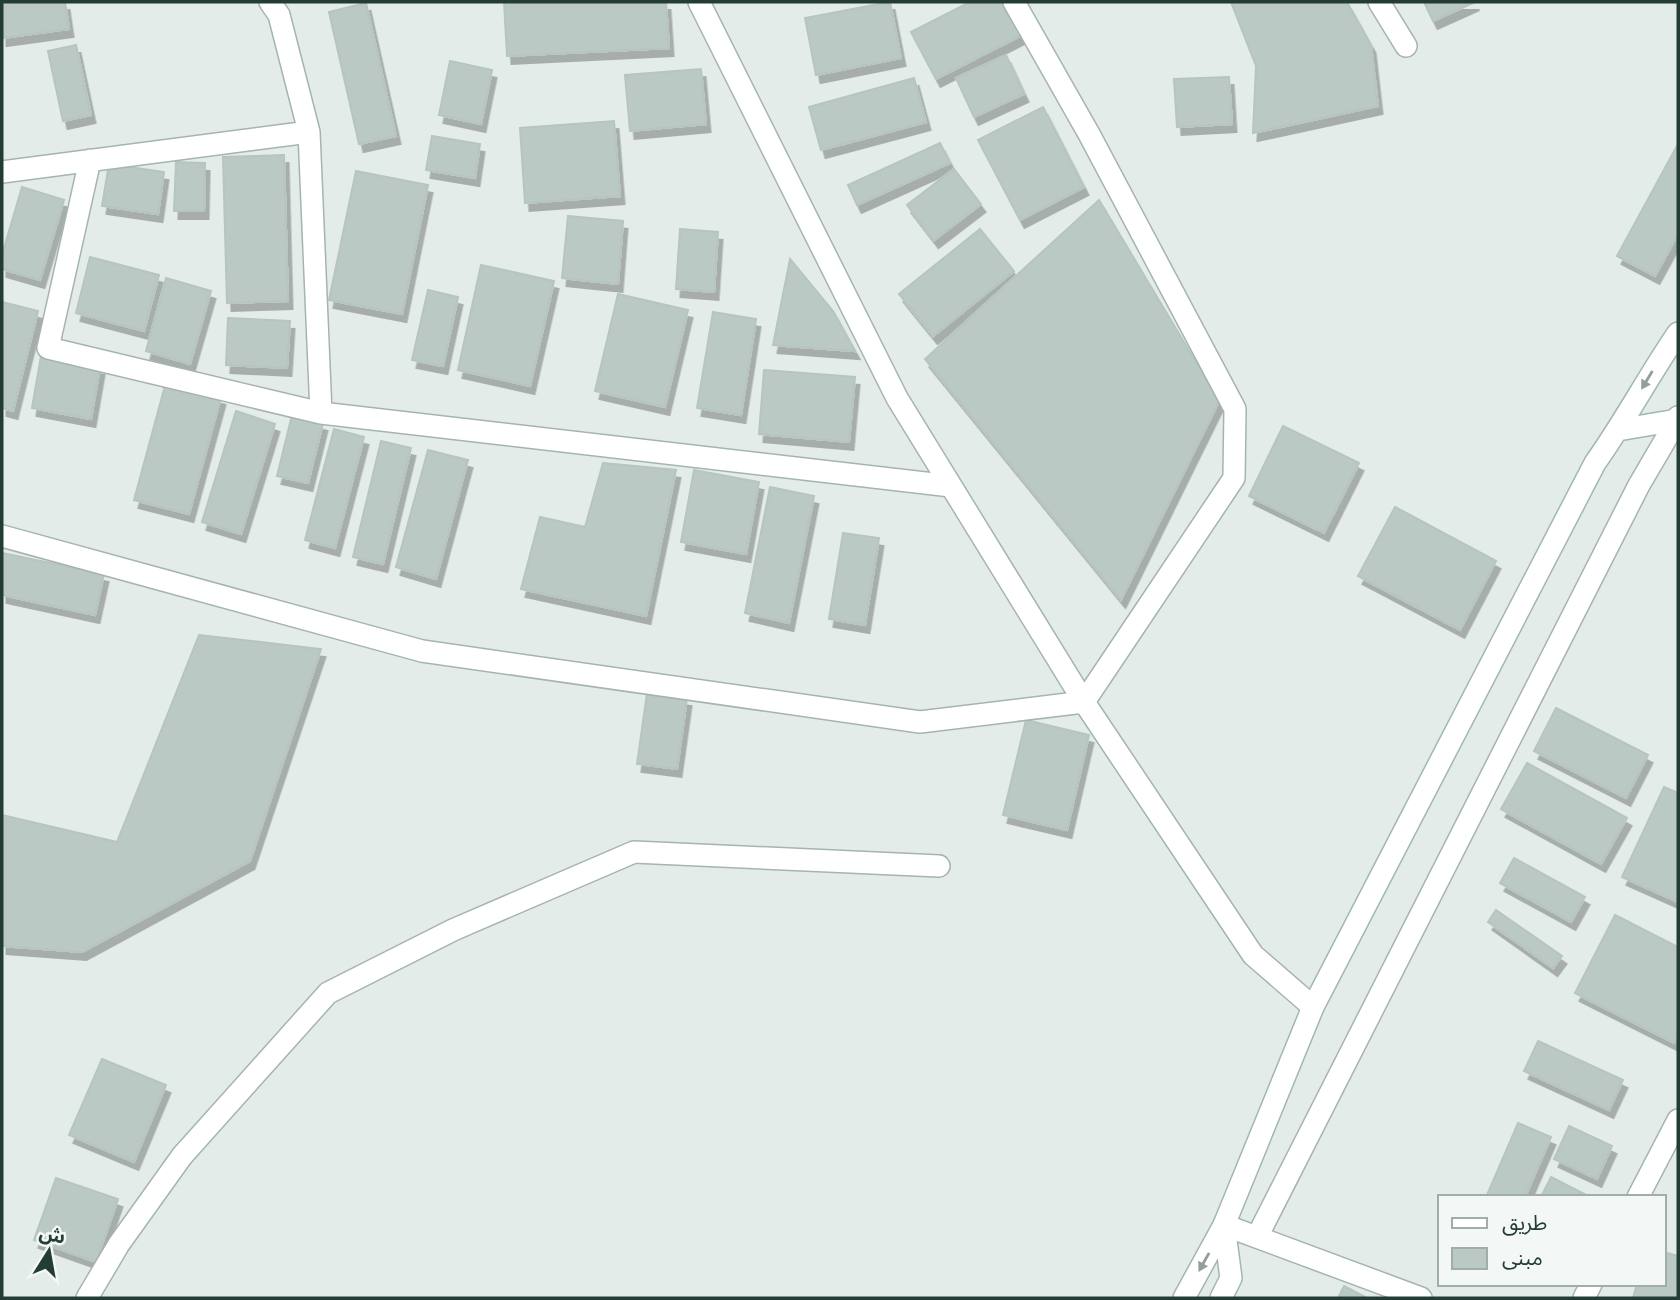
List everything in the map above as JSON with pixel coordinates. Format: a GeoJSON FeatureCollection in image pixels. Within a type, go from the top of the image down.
{"type":"FeatureCollection","features":[{"type":"Feature","properties":{"kind":"street"},"geometry":{"type":"LineString","coordinates":[[270,2],[279,15],[309,132],[321,413]]}},
{"type":"Feature","properties":{"kind":"street"},"geometry":{"type":"LineString","coordinates":[[699,2],[897,398],[1084,702],[1253,955],[1313,1007]]}},
{"type":"Feature","properties":{"kind":"street"},"geometry":{"type":"LineString","coordinates":[[2,536],[422,651],[920,722],[1084,702],[1234,478],[1235,409],[1096,146],[1014,2]]}},
{"type":"Feature","properties":{"kind":"street"},"geometry":{"type":"LineString","coordinates":[[1379,2],[1406,46]]}},
{"type":"Feature","properties":{"kind":"street"},"geometry":{"type":"LineString","coordinates":[[2,172],[309,132]]}},
{"type":"Feature","properties":{"kind":"street"},"geometry":{"type":"LineString","coordinates":[[90,160],[48,348],[321,413],[951,486]]}},
{"type":"Feature","properties":{"kind":"street"},"geometry":{"type":"LineString","coordinates":[[1184,1298],[1224,1225],[1313,1007],[1595,463],[1678,333]]}},
{"type":"Feature","properties":{"kind":"street"},"geometry":{"type":"LineString","coordinates":[[1618,430],[1678,419]]}},
{"type":"Feature","properties":{"kind":"street"},"geometry":{"type":"LineString","coordinates":[[1257,1237],[1639,485],[1678,419]]}},
{"type":"Feature","properties":{"kind":"street"},"geometry":{"type":"LineString","coordinates":[[87,1298],[119,1244],[182,1156],[328,993],[390,961],[453,930],[634,852],[939,866]]}},
{"type":"Feature","properties":{"kind":"street"},"geometry":{"type":"LineString","coordinates":[[1639,1195],[1678,1120]]}},
{"type":"Feature","properties":{"kind":"street"},"geometry":{"type":"LineString","coordinates":[[1224,1225],[1421,1298]]}},
{"type":"Feature","properties":{"kind":"street"},"geometry":{"type":"LineString","coordinates":[[1221,1298],[1231,1278],[1224,1225]]}},
{"type":"Feature","properties":{"kind":"building"},"geometry":{"type":"Polygon","coordinates":[[[2,2],[65,2],[69,29],[2,38],[2,2]]]}},
{"type":"Feature","properties":{"kind":"building"},"geometry":{"type":"Polygon","coordinates":[[[504,2],[666,2],[669,48],[507,56],[504,2]]]}},
{"type":"Feature","properties":{"kind":"building"},"geometry":{"type":"Polygon","coordinates":[[[890,2],[901,58],[816,75],[805,18],[890,2]]]}},
{"type":"Feature","properties":{"kind":"building"},"geometry":{"type":"Polygon","coordinates":[[[970,2],[1009,2],[1026,33],[936,79],[911,32],[970,2]]]}},
{"type":"Feature","properties":{"kind":"building"},"geometry":{"type":"Polygon","coordinates":[[[1231,2],[1347,2],[1371,45],[1378,106],[1253,133],[1256,66],[1231,2]]]}},
{"type":"Feature","properties":{"kind":"building"},"geometry":{"type":"Polygon","coordinates":[[[1424,2],[1475,2],[1433,21],[1424,2]]]}},
{"type":"Feature","properties":{"kind":"building"},"geometry":{"type":"Polygon","coordinates":[[[366,3],[396,136],[359,144],[329,12],[366,3]]]}},
{"type":"Feature","properties":{"kind":"building"},"geometry":{"type":"Polygon","coordinates":[[[76,45],[91,115],[63,121],[48,51],[76,45]]]}},
{"type":"Feature","properties":{"kind":"building"},"geometry":{"type":"Polygon","coordinates":[[[1006,55],[1024,94],[974,117],[956,78],[1006,55]]]}},
{"type":"Feature","properties":{"kind":"building"},"geometry":{"type":"Polygon","coordinates":[[[450,61],[492,70],[481,124],[439,115],[450,61]]]}},
{"type":"Feature","properties":{"kind":"building"},"geometry":{"type":"Polygon","coordinates":[[[701,69],[706,124],[630,131],[625,75],[701,69]]]}},
{"type":"Feature","properties":{"kind":"building"},"geometry":{"type":"Polygon","coordinates":[[[1229,77],[1232,124],[1177,127],[1174,79],[1229,77]]]}},
{"type":"Feature","properties":{"kind":"building"},"geometry":{"type":"Polygon","coordinates":[[[914,78],[926,122],[821,150],[809,107],[914,78]]]}},
{"type":"Feature","properties":{"kind":"building"},"geometry":{"type":"Polygon","coordinates":[[[1043,107],[1084,187],[1020,220],[978,140],[1043,107]]]}},
{"type":"Feature","properties":{"kind":"building"},"geometry":{"type":"Polygon","coordinates":[[[614,121],[620,196],[525,203],[520,128],[614,121]]]}},
{"type":"Feature","properties":{"kind":"building"},"geometry":{"type":"Polygon","coordinates":[[[432,136],[480,144],[475,178],[426,170],[432,136]]]}},
{"type":"Feature","properties":{"kind":"building"},"geometry":{"type":"Polygon","coordinates":[[[940,143],[950,163],[857,205],[848,185],[940,143]]]}},
{"type":"Feature","properties":{"kind":"building"},"geometry":{"type":"Polygon","coordinates":[[[1678,144],[1678,234],[1655,276],[1617,256],[1678,144]]]}},
{"type":"Feature","properties":{"kind":"building"},"geometry":{"type":"Polygon","coordinates":[[[284,155],[288,301],[227,303],[223,157],[284,155]]]}},
{"type":"Feature","properties":{"kind":"building"},"geometry":{"type":"Polygon","coordinates":[[[176,162],[205,163],[204,211],[174,211],[176,162]]]}},
{"type":"Feature","properties":{"kind":"building"},"geometry":{"type":"Polygon","coordinates":[[[109,164],[164,172],[158,214],[102,206],[109,164]]]}},
{"type":"Feature","properties":{"kind":"building"},"geometry":{"type":"Polygon","coordinates":[[[954,169],[981,204],[934,240],[907,205],[954,169]]]}},
{"type":"Feature","properties":{"kind":"building"},"geometry":{"type":"Polygon","coordinates":[[[356,171],[428,185],[402,314],[329,300],[356,171]]]}},
{"type":"Feature","properties":{"kind":"building"},"geometry":{"type":"Polygon","coordinates":[[[22,187],[64,200],[40,280],[2,269],[2,255],[22,187]]]}},
{"type":"Feature","properties":{"kind":"building"},"geometry":{"type":"Polygon","coordinates":[[[1099,200],[1219,401],[1121,600],[925,359],[1099,200]]]}},
{"type":"Feature","properties":{"kind":"building"},"geometry":{"type":"Polygon","coordinates":[[[568,216],[623,221],[618,284],[562,278],[568,216]]]}},
{"type":"Feature","properties":{"kind":"building"},"geometry":{"type":"Polygon","coordinates":[[[680,229],[718,232],[714,292],[676,289],[680,229]]]}},
{"type":"Feature","properties":{"kind":"building"},"geometry":{"type":"Polygon","coordinates":[[[980,229],[1014,271],[933,336],[899,294],[980,229]]]}},
{"type":"Feature","properties":{"kind":"building"},"geometry":{"type":"Polygon","coordinates":[[[90,257],[159,275],[144,331],[76,313],[90,257]]]}},
{"type":"Feature","properties":{"kind":"building"},"geometry":{"type":"Polygon","coordinates":[[[790,259],[833,311],[855,351],[773,345],[790,259]]]}},
{"type":"Feature","properties":{"kind":"building"},"geometry":{"type":"Polygon","coordinates":[[[481,265],[554,281],[530,386],[458,370],[481,265]]]}},
{"type":"Feature","properties":{"kind":"building"},"geometry":{"type":"Polygon","coordinates":[[[166,278],[211,291],[190,364],[146,351],[166,278]]]}},
{"type":"Feature","properties":{"kind":"building"},"geometry":{"type":"Polygon","coordinates":[[[428,290],[458,297],[443,366],[412,360],[428,290]]]}},
{"type":"Feature","properties":{"kind":"building"},"geometry":{"type":"Polygon","coordinates":[[[618,294],[688,310],[665,407],[595,391],[618,294]]]}},
{"type":"Feature","properties":{"kind":"building"},"geometry":{"type":"Polygon","coordinates":[[[2,302],[38,311],[13,411],[2,408],[2,302]]]}},
{"type":"Feature","properties":{"kind":"building"},"geometry":{"type":"Polygon","coordinates":[[[713,312],[756,319],[741,415],[697,408],[713,312]]]}},
{"type":"Feature","properties":{"kind":"building"},"geometry":{"type":"Polygon","coordinates":[[[228,318],[290,321],[287,368],[226,365],[228,318]]]}},
{"type":"Feature","properties":{"kind":"building"},"geometry":{"type":"Polygon","coordinates":[[[41,356],[100,367],[91,419],[32,408],[41,356]]]}},
{"type":"Feature","properties":{"kind":"building"},"geometry":{"type":"Polygon","coordinates":[[[764,370],[855,377],[849,442],[759,434],[764,370]]]}},
{"type":"Feature","properties":{"kind":"building"},"geometry":{"type":"Polygon","coordinates":[[[166,382],[221,397],[189,514],[134,500],[166,382]]]}},
{"type":"Feature","properties":{"kind":"building"},"geometry":{"type":"Polygon","coordinates":[[[236,411],[275,424],[241,534],[202,522],[236,411]]]}},
{"type":"Feature","properties":{"kind":"building"},"geometry":{"type":"Polygon","coordinates":[[[292,415],[323,423],[308,483],[277,476],[292,415]]]}},
{"type":"Feature","properties":{"kind":"building"},"geometry":{"type":"Polygon","coordinates":[[[1283,426],[1359,463],[1324,533],[1249,496],[1283,426]]]}},
{"type":"Feature","properties":{"kind":"building"},"geometry":{"type":"Polygon","coordinates":[[[334,429],[364,437],[335,548],[305,540],[334,429]]]}},
{"type":"Feature","properties":{"kind":"building"},"geometry":{"type":"Polygon","coordinates":[[[381,441],[411,448],[383,564],[353,557],[381,441]]]}},
{"type":"Feature","properties":{"kind":"building"},"geometry":{"type":"Polygon","coordinates":[[[428,450],[468,460],[436,579],[396,567],[428,450]]]}},
{"type":"Feature","properties":{"kind":"building"},"geometry":{"type":"Polygon","coordinates":[[[603,463],[676,470],[646,616],[521,589],[540,517],[585,527],[603,463]]]}},
{"type":"Feature","properties":{"kind":"building"},"geometry":{"type":"Polygon","coordinates":[[[694,470],[759,482],[746,554],[681,542],[694,470]]]}},
{"type":"Feature","properties":{"kind":"building"},"geometry":{"type":"Polygon","coordinates":[[[770,487],[814,496],[789,623],[745,613],[770,487]]]}},
{"type":"Feature","properties":{"kind":"building"},"geometry":{"type":"Polygon","coordinates":[[[1395,507],[1496,561],[1460,630],[1358,576],[1395,507]]]}},
{"type":"Feature","properties":{"kind":"building"},"geometry":{"type":"Polygon","coordinates":[[[843,533],[879,538],[865,625],[829,619],[843,533]]]}},
{"type":"Feature","properties":{"kind":"building"},"geometry":{"type":"Polygon","coordinates":[[[2,553],[104,574],[95,615],[2,595],[2,553]]]}},
{"type":"Feature","properties":{"kind":"building"},"geometry":{"type":"Polygon","coordinates":[[[199,635],[321,649],[250,861],[82,952],[2,946],[2,815],[117,842],[199,635]]]}},
{"type":"Feature","properties":{"kind":"building"},"geometry":{"type":"Polygon","coordinates":[[[647,693],[687,698],[677,769],[637,764],[647,693]]]}},
{"type":"Feature","properties":{"kind":"building"},"geometry":{"type":"Polygon","coordinates":[[[1556,708],[1648,755],[1626,798],[1534,751],[1556,708]]]}},
{"type":"Feature","properties":{"kind":"building"},"geometry":{"type":"Polygon","coordinates":[[[1026,720],[1089,735],[1067,830],[1003,815],[1026,720]]]}},
{"type":"Feature","properties":{"kind":"building"},"geometry":{"type":"Polygon","coordinates":[[[1527,763],[1627,818],[1601,864],[1501,809],[1527,763]]]}},
{"type":"Feature","properties":{"kind":"building"},"geometry":{"type":"Polygon","coordinates":[[[1664,787],[1678,793],[1678,902],[1622,877],[1664,787]]]}},
{"type":"Feature","properties":{"kind":"building"},"geometry":{"type":"Polygon","coordinates":[[[1514,858],[1585,897],[1571,922],[1500,883],[1514,858]]]}},
{"type":"Feature","properties":{"kind":"building"},"geometry":{"type":"Polygon","coordinates":[[[1496,910],[1562,956],[1553,968],[1488,922],[1496,910]]]}},
{"type":"Feature","properties":{"kind":"building"},"geometry":{"type":"Polygon","coordinates":[[[1615,915],[1678,947],[1678,1036],[1674,1043],[1575,993],[1615,915]]]}},
{"type":"Feature","properties":{"kind":"building"},"geometry":{"type":"Polygon","coordinates":[[[1538,1041],[1623,1080],[1609,1110],[1524,1071],[1538,1041]]]}},
{"type":"Feature","properties":{"kind":"building"},"geometry":{"type":"Polygon","coordinates":[[[102,1059],[166,1085],[134,1162],[69,1135],[102,1059]]]}},
{"type":"Feature","properties":{"kind":"building"},"geometry":{"type":"Polygon","coordinates":[[[1518,1123],[1551,1137],[1526,1195],[1487,1195],[1518,1123]]]}},
{"type":"Feature","properties":{"kind":"building"},"geometry":{"type":"Polygon","coordinates":[[[1569,1126],[1612,1146],[1597,1179],[1554,1159],[1569,1126]]]}},
{"type":"Feature","properties":{"kind":"building"},"geometry":{"type":"Polygon","coordinates":[[[1551,1177],[1586,1195],[1542,1195],[1551,1177]]]}},
{"type":"Feature","properties":{"kind":"building"},"geometry":{"type":"Polygon","coordinates":[[[56,1178],[118,1199],[96,1262],[34,1240],[56,1178]]]}},
{"type":"Feature","properties":{"kind":"building"},"geometry":{"type":"Polygon","coordinates":[[[1666,1253],[1678,1256],[1678,1298],[1633,1298],[1636,1286],[1666,1286],[1666,1253]]]}},
{"type":"Feature","properties":{"kind":"building"},"geometry":{"type":"Polygon","coordinates":[[[1344,1286],[1367,1298],[1338,1298],[1344,1286]]]}}]}
